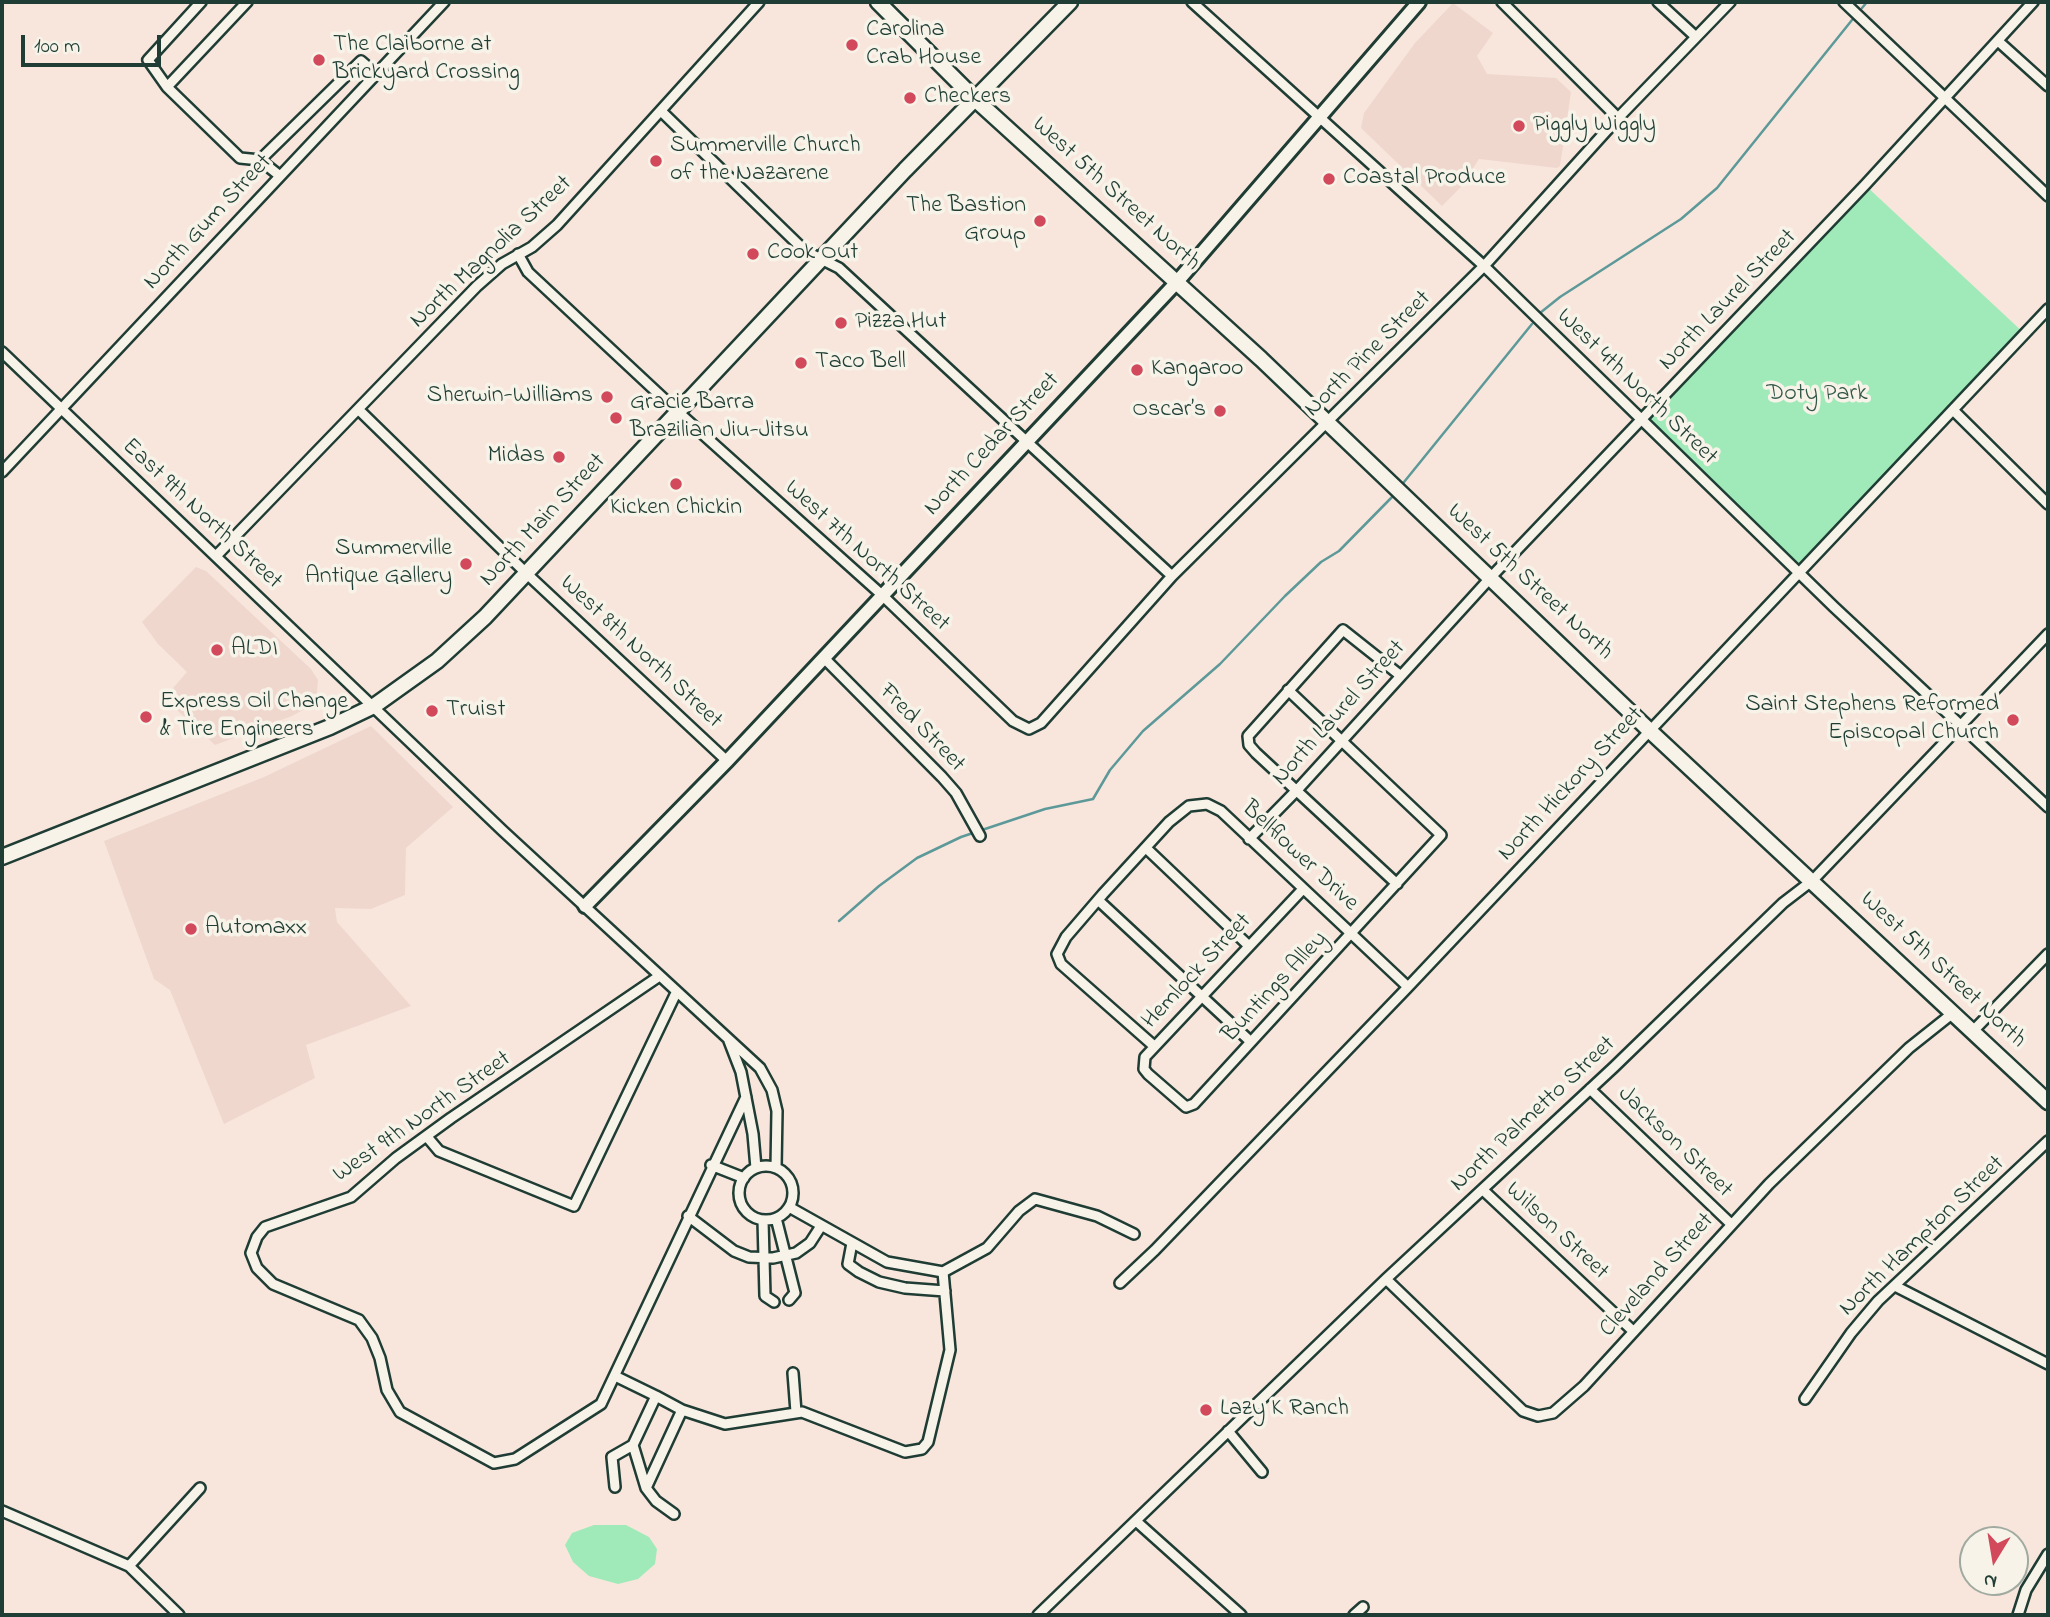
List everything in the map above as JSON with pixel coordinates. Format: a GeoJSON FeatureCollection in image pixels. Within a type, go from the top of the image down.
{"type":"FeatureCollection","features":[{"type":"Feature","properties":{"kind":"main road","name":"West 5th Street North"},"geometry":{"type":"LineString","coordinates":[[878,2],[976,100],[1329,422],[1650,730],[2048,1102]]}},
{"type":"Feature","properties":{"kind":"main road","name":"North Main Street"},"geometry":{"type":"LineString","coordinates":[[2,857],[330,727],[374,706],[463,639],[677,411],[1070,2]]}},
{"type":"Feature","properties":{"kind":"street"},"geometry":{"type":"LineString","coordinates":[[201,2],[148,60],[167,87],[240,158],[260,160],[280,176]]}},
{"type":"Feature","properties":{"kind":"street"},"geometry":{"type":"LineString","coordinates":[[167,87],[247,2]]}},
{"type":"Feature","properties":{"kind":"street","name":"North Gum Street"},"geometry":{"type":"LineString","coordinates":[[2,472],[444,2]]}},
{"type":"Feature","properties":{"kind":"street","name":"North Magnolia Street"},"geometry":{"type":"LineString","coordinates":[[216,556],[478,286],[502,264],[557,225],[759,2]]}},
{"type":"Feature","properties":{"kind":"street","name":"West 4th North Street"},"geometry":{"type":"LineString","coordinates":[[1192,2],[1484,267],[2048,807]]}},
{"type":"Feature","properties":{"kind":"street","name":"North Cedar Street"},"geometry":{"type":"LineString","coordinates":[[585,906],[727,761],[1176,283],[1419,2]]}},
{"type":"Feature","properties":{"kind":"street"},"geometry":{"type":"LineString","coordinates":[[1502,2],[1618,118]]}},
{"type":"Feature","properties":{"kind":"street"},"geometry":{"type":"LineString","coordinates":[[1658,2],[1696,37]]}},
{"type":"Feature","properties":{"kind":"street","name":"North Pine Street"},"geometry":{"type":"LineString","coordinates":[[1029,729],[1041,723],[1172,576],[1484,267],[1618,118],[1730,2]]}},
{"type":"Feature","properties":{"kind":"street"},"geometry":{"type":"LineString","coordinates":[[1844,2],[2048,196]]}},
{"type":"Feature","properties":{"kind":"street","name":"North Laurel Street"},"geometry":{"type":"LineString","coordinates":[[1249,839],[1492,576],[2034,2]]}},
{"type":"Feature","properties":{"kind":"street"},"geometry":{"type":"LineString","coordinates":[[1998,41],[2048,86]]}},
{"type":"Feature","properties":{"kind":"street"},"geometry":{"type":"LineString","coordinates":[[260,160],[361,61],[376,74]]}},
{"type":"Feature","properties":{"kind":"street"},"geometry":{"type":"LineString","coordinates":[[662,111],[805,251],[839,268],[1172,576]]}},
{"type":"Feature","properties":{"kind":"street","name":"West 7th North Street"},"geometry":{"type":"LineString","coordinates":[[518,254],[528,272],[677,411],[882,594],[1013,721],[1029,729]]}},
{"type":"Feature","properties":{"kind":"street","name":"North Hickory Street"},"geometry":{"type":"LineString","coordinates":[[1119,1283],[1155,1250],[1408,987],[2048,309]]}},
{"type":"Feature","properties":{"kind":"street","name":"East 9th North Street"},"geometry":{"type":"LineString","coordinates":[[2,352],[374,706]]}},
{"type":"Feature","properties":{"kind":"street","name":"West 8th North Street"},"geometry":{"type":"LineString","coordinates":[[359,410],[526,573],[727,761]]}},
{"type":"Feature","properties":{"kind":"street"},"geometry":{"type":"LineString","coordinates":[[1953,410],[2048,504]]}},
{"type":"Feature","properties":{"kind":"street"},"geometry":{"type":"LineString","coordinates":[[1398,884],[1249,745],[1248,736],[1343,630],[1401,676]]}},
{"type":"Feature","properties":{"kind":"street","name":"North Palmetto Street"},"geometry":{"type":"LineString","coordinates":[[1038,1615],[1386,1279],[1590,1089],[1783,903],[1813,880],[2048,634]]}},
{"type":"Feature","properties":{"kind":"street","name":"Fred Street"},"geometry":{"type":"LineString","coordinates":[[824,658],[949,785],[980,836]]}},
{"type":"Feature","properties":{"kind":"street"},"geometry":{"type":"LineString","coordinates":[[1288,690],[1342,741]]}},
{"type":"Feature","properties":{"kind":"street"},"geometry":{"type":"LineString","coordinates":[[374,706],[658,977],[755,1064],[772,1090],[777,1111],[776,1168]]}},
{"type":"Feature","properties":{"kind":"street","name":"Buntings Alley"},"geometry":{"type":"LineString","coordinates":[[1194,1104],[1441,835],[1342,741]]}},
{"type":"Feature","properties":{"kind":"street","name":"Bellflower Drive"},"geometry":{"type":"LineString","coordinates":[[1154,1046],[1058,958],[1059,947],[1146,848],[1189,807],[1207,804],[1221,811],[1408,987]]}},
{"type":"Feature","properties":{"kind":"street"},"geometry":{"type":"LineString","coordinates":[[1146,848],[1249,946]]}},
{"type":"Feature","properties":{"kind":"street","name":"Hemlock Street"},"geometry":{"type":"LineString","coordinates":[[1194,1104],[1186,1107],[1148,1074],[1144,1069],[1145,1057],[1303,889]]}},
{"type":"Feature","properties":{"kind":"street"},"geometry":{"type":"LineString","coordinates":[[1098,900],[1251,1042]]}},
{"type":"Feature","properties":{"kind":"street"},"geometry":{"type":"LineString","coordinates":[[1973,1031],[2048,954]]}},
{"type":"Feature","properties":{"kind":"street","name":"West 9th North Street"},"geometry":{"type":"LineString","coordinates":[[658,977],[396,1158],[351,1197],[265,1227],[257,1237],[251,1253],[257,1268],[273,1284],[359,1320],[372,1338],[380,1358],[387,1390],[400,1412],[494,1463],[522,1456],[601,1404],[711,1165],[746,1097]]}},
{"type":"Feature","properties":{"kind":"street"},"geometry":{"type":"LineString","coordinates":[[428,1138],[439,1151],[574,1206],[676,993]]}},
{"type":"Feature","properties":{"kind":"street","name":"Cleveland Street"},"geometry":{"type":"LineString","coordinates":[[1386,1279],[1523,1410],[1538,1416],[1561,1409],[1731,1224],[1909,1048],[1953,1013]]}},
{"type":"Feature","properties":{"kind":"street"},"geometry":{"type":"LineString","coordinates":[[729,1041],[741,1072],[755,1168]]}},
{"type":"Feature","properties":{"kind":"street"},"geometry":{"type":"LineString","coordinates":[[741,1072],[755,1064]]}},
{"type":"Feature","properties":{"kind":"street","name":"Jackson Street"},"geometry":{"type":"LineString","coordinates":[[1590,1089],[1731,1224]]}},
{"type":"Feature","properties":{"kind":"street","name":"North Hampton Street"},"geometry":{"type":"LineString","coordinates":[[1805,1399],[1851,1333],[1895,1286],[2048,1141]]}},
{"type":"Feature","properties":{"kind":"street"},"geometry":{"type":"LineString","coordinates":[[711,1165],[744,1178]]}},
{"type":"Feature","properties":{"kind":"street"},"geometry":{"type":"LineString","coordinates":[[755,1168],[776,1168],[788,1177],[792,1185],[789,1207],[776,1218],[763,1220],[747,1212],[742,1205],[740,1188],[744,1178],[755,1168]]}},
{"type":"Feature","properties":{"kind":"street","name":"Wilson Street"},"geometry":{"type":"LineString","coordinates":[[1483,1190],[1633,1331]]}},
{"type":"Feature","properties":{"kind":"street"},"geometry":{"type":"LineString","coordinates":[[789,1207],[887,1262],[943,1272],[987,1248],[1019,1211],[1035,1199],[1047,1200],[1097,1216],[1134,1234]]}},
{"type":"Feature","properties":{"kind":"street"},"geometry":{"type":"LineString","coordinates":[[688,1216],[734,1251],[764,1258],[787,1256],[810,1243],[821,1226]]}},
{"type":"Feature","properties":{"kind":"street"},"geometry":{"type":"LineString","coordinates":[[776,1218],[795,1293],[789,1300]]}},
{"type":"Feature","properties":{"kind":"street"},"geometry":{"type":"LineString","coordinates":[[763,1220],[765,1296],[774,1302]]}},
{"type":"Feature","properties":{"kind":"street"},"geometry":{"type":"LineString","coordinates":[[852,1243],[848,1264],[859,1272],[879,1282],[905,1288],[945,1291]]}},
{"type":"Feature","properties":{"kind":"street"},"geometry":{"type":"LineString","coordinates":[[615,1376],[682,1410],[724,1424],[796,1412],[905,1452],[922,1449],[928,1442],[938,1411],[950,1350],[943,1272]]}},
{"type":"Feature","properties":{"kind":"street"},"geometry":{"type":"LineString","coordinates":[[1895,1286],[2048,1364]]}},
{"type":"Feature","properties":{"kind":"street"},"geometry":{"type":"LineString","coordinates":[[793,1373],[796,1412]]}},
{"type":"Feature","properties":{"kind":"street"},"geometry":{"type":"LineString","coordinates":[[615,1487],[612,1458],[633,1445],[656,1396]]}},
{"type":"Feature","properties":{"kind":"street"},"geometry":{"type":"LineString","coordinates":[[646,1488],[682,1410]]}},
{"type":"Feature","properties":{"kind":"street"},"geometry":{"type":"LineString","coordinates":[[1228,1431],[1262,1472]]}},
{"type":"Feature","properties":{"kind":"street"},"geometry":{"type":"LineString","coordinates":[[633,1445],[646,1488],[656,1501],[674,1514]]}},
{"type":"Feature","properties":{"kind":"street"},"geometry":{"type":"LineString","coordinates":[[129,1566],[200,1488]]}},
{"type":"Feature","properties":{"kind":"street"},"geometry":{"type":"LineString","coordinates":[[2,1511],[129,1566],[179,1615]]}},
{"type":"Feature","properties":{"kind":"street"},"geometry":{"type":"LineString","coordinates":[[1136,1521],[1241,1615]]}},
{"type":"Feature","properties":{"kind":"street"},"geometry":{"type":"LineString","coordinates":[[2018,1615],[2026,1590],[2048,1554]]}},
{"type":"Feature","properties":{"kind":"street"},"geometry":{"type":"LineString","coordinates":[[1354,1615],[1363,1607]]}},
{"type":"Feature","properties":{"kind":"shaded area"},"geometry":{"type":"Polygon","coordinates":[[[1453,3],[1493,33],[1477,56],[1487,74],[1556,78],[1571,92],[1560,166],[1557,168],[1479,159],[1462,186],[1442,206],[1361,128],[1364,113],[1415,43],[1453,3]]]}},
{"type":"Feature","properties":{"kind":"shaded area"},"geometry":{"type":"Polygon","coordinates":[[[196,567],[206,571],[311,669],[318,680],[316,703],[292,716],[215,745],[167,701],[168,694],[187,672],[158,644],[142,622],[196,567]]]}},
{"type":"Feature","properties":{"kind":"shaded area"},"geometry":{"type":"Polygon","coordinates":[[[371,726],[453,807],[406,848],[405,895],[371,909],[335,908],[337,922],[411,1006],[306,1045],[315,1078],[224,1124],[170,990],[154,979],[104,841],[264,777],[371,726]]]}},
{"type":"Feature","properties":{"kind":"green space","name":"Doty Park"},"geometry":{"type":"Polygon","coordinates":[[[1865,185],[2025,334],[1800,572],[1641,420],[1865,185]]]}},
{"type":"Feature","properties":{"kind":"green space"},"geometry":{"type":"Polygon","coordinates":[[[594,1525],[626,1525],[649,1537],[657,1549],[655,1564],[638,1579],[618,1584],[589,1576],[573,1562],[565,1545],[572,1533],[594,1525]]]}},
{"type":"Feature","properties":{"kind":"waterway"},"geometry":{"type":"LineString","coordinates":[[1862,8],[1867,2]]}},
{"type":"Feature","properties":{"kind":"waterway"},"geometry":{"type":"LineString","coordinates":[[1540,313],[1560,297],[1681,219],[1717,188],[1852,20]]}},
{"type":"Feature","properties":{"kind":"waterway"},"geometry":{"type":"LineString","coordinates":[[1400,487],[1532,324]]}},
{"type":"Feature","properties":{"kind":"waterway"},"geometry":{"type":"LineString","coordinates":[[839,921],[917,858],[961,837],[1045,809],[1093,799],[1110,770],[1143,731],[1220,664],[1285,596],[1321,562],[1339,551],[1394,495]]}},
{"type":"Feature","properties":{"kind":"place","name":"Carolina Crab House"},"geometry":{"type":"Point","coordinates":[852,45]}},
{"type":"Feature","properties":{"kind":"place","name":"The Claiborne at Brickyard Crossing"},"geometry":{"type":"Point","coordinates":[319,60]}},
{"type":"Feature","properties":{"kind":"place","name":"Checkers"},"geometry":{"type":"Point","coordinates":[910,98]}},
{"type":"Feature","properties":{"kind":"place","name":"Piggly Wiggly"},"geometry":{"type":"Point","coordinates":[1519,126]}},
{"type":"Feature","properties":{"kind":"place","name":"Summerville Church of the Nazarene"},"geometry":{"type":"Point","coordinates":[656,161]}},
{"type":"Feature","properties":{"kind":"place","name":"Coastal Produce"},"geometry":{"type":"Point","coordinates":[1329,179]}},
{"type":"Feature","properties":{"kind":"place","name":"The Bastion Group"},"geometry":{"type":"Point","coordinates":[1040,221]}},
{"type":"Feature","properties":{"kind":"place","name":"Cook Out"},"geometry":{"type":"Point","coordinates":[753,254]}},
{"type":"Feature","properties":{"kind":"place","name":"Pizza Hut"},"geometry":{"type":"Point","coordinates":[841,323]}},
{"type":"Feature","properties":{"kind":"place","name":"Taco Bell"},"geometry":{"type":"Point","coordinates":[801,363]}},
{"type":"Feature","properties":{"kind":"place","name":"Kangaroo"},"geometry":{"type":"Point","coordinates":[1137,370]}},
{"type":"Feature","properties":{"kind":"place","name":"Sherwin-Williams"},"geometry":{"type":"Point","coordinates":[607,397]}},
{"type":"Feature","properties":{"kind":"place","name":"Oscar’s"},"geometry":{"type":"Point","coordinates":[1220,411]}},
{"type":"Feature","properties":{"kind":"place","name":"Gracie Barra Brazilian Jiu-Jitsu"},"geometry":{"type":"Point","coordinates":[616,418]}},
{"type":"Feature","properties":{"kind":"place","name":"Midas"},"geometry":{"type":"Point","coordinates":[559,457]}},
{"type":"Feature","properties":{"kind":"place","name":"Kicken Chickin"},"geometry":{"type":"Point","coordinates":[676,484]}},
{"type":"Feature","properties":{"kind":"place","name":"Summerville Antique Gallery"},"geometry":{"type":"Point","coordinates":[466,564]}},
{"type":"Feature","properties":{"kind":"place","name":"ALDI"},"geometry":{"type":"Point","coordinates":[217,650]}},
{"type":"Feature","properties":{"kind":"place","name":"Truist"},"geometry":{"type":"Point","coordinates":[432,711]}},
{"type":"Feature","properties":{"kind":"place","name":"Express Oil Change & Tire Engineers"},"geometry":{"type":"Point","coordinates":[146,717]}},
{"type":"Feature","properties":{"kind":"place","name":"Saint Stephens Reformed Episcopal Church"},"geometry":{"type":"Point","coordinates":[2013,720]}},
{"type":"Feature","properties":{"kind":"place","name":"Automaxx"},"geometry":{"type":"Point","coordinates":[191,929]}},
{"type":"Feature","properties":{"kind":"place","name":"Lazy K Ranch"},"geometry":{"type":"Point","coordinates":[1206,1410]}}]}
